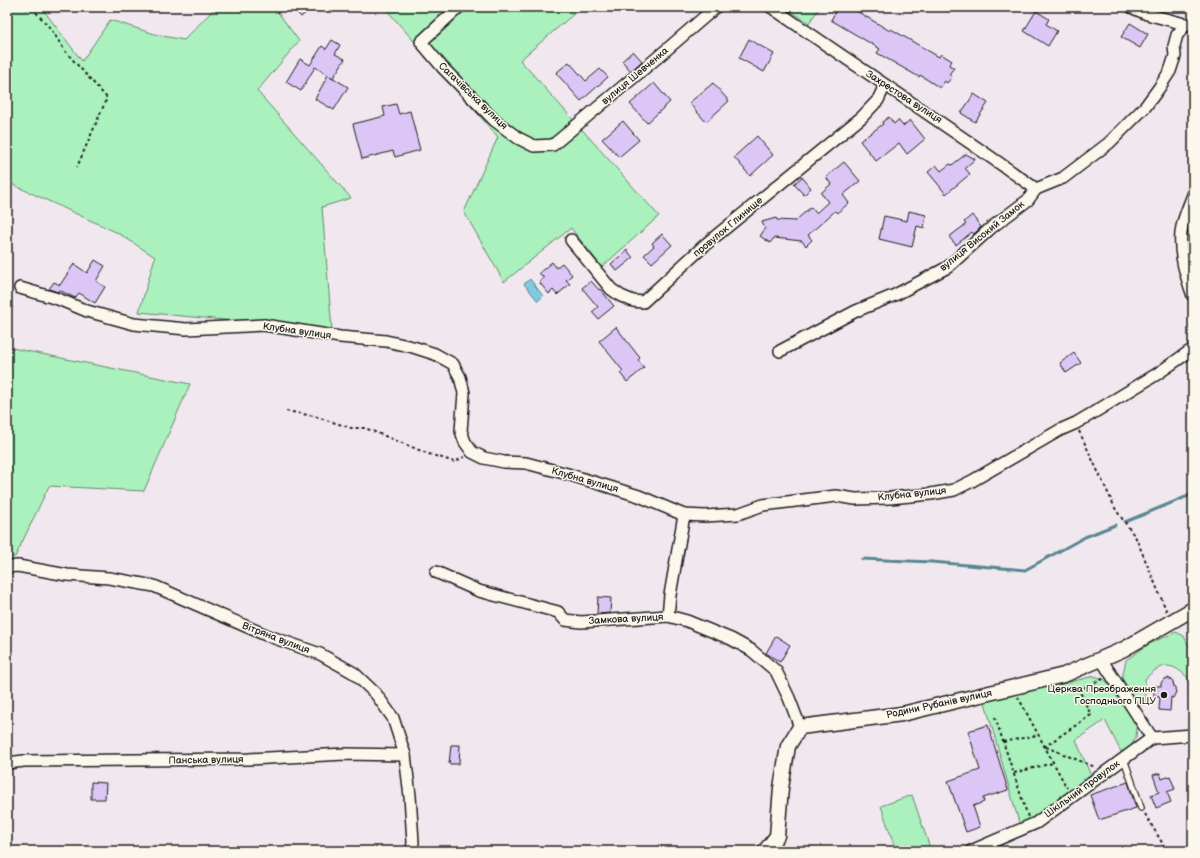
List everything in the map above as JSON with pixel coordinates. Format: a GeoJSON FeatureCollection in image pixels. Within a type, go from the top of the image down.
{"type":"FeatureCollection","features":[{"type":"Feature","properties":{"kind":"street","name":"Сагачівська вулиця"},"geometry":{"type":"LineString","coordinates":[[459,7],[421,42],[443,68],[494,120],[518,138],[534,146],[553,145]]}},
{"type":"Feature","properties":{"kind":"street","name":"вулиця Шевченка"},"geometry":{"type":"LineString","coordinates":[[553,145],[658,58],[716,7]]}},
{"type":"Feature","properties":{"kind":"street","name":"Захрестова вулиця"},"geometry":{"type":"LineString","coordinates":[[771,7],[884,85],[944,124],[1036,189]]}},
{"type":"Feature","properties":{"kind":"street"},"geometry":{"type":"LineString","coordinates":[[1131,7],[1147,14],[1190,25]]}},
{"type":"Feature","properties":{"kind":"street","name":"вулиця Високий Замок"},"geometry":{"type":"LineString","coordinates":[[780,350],[856,311],[896,295],[948,267],[992,227],[1028,200],[1036,189],[1063,178],[1109,143],[1145,107],[1159,88],[1170,71],[1175,56],[1174,46],[1177,35],[1190,25]]}},
{"type":"Feature","properties":{"kind":"street","name":"провулок Глинище"},"geometry":{"type":"LineString","coordinates":[[571,240],[611,289],[621,296],[643,302],[706,244],[862,117],[878,100],[884,85]]}},
{"type":"Feature","properties":{"kind":"street"},"geometry":{"type":"LineString","coordinates":[[1193,195],[1181,232],[1181,253],[1193,296]]}},
{"type":"Feature","properties":{"kind":"street","name":"Клубна вулиця"},"geometry":{"type":"LineString","coordinates":[[20,288],[58,299],[86,311],[134,324],[186,329],[264,325],[340,337],[386,342],[413,347],[435,354],[453,364],[460,377],[464,393],[461,431],[465,442],[472,452],[484,458],[504,462],[526,463],[585,479],[640,496],[684,515],[705,516],[738,514],[763,505],[836,496],[855,499],[890,498],[954,490],[1060,430],[1076,423],[1157,374],[1193,349]]}},
{"type":"Feature","properties":{"kind":"street"},"geometry":{"type":"LineString","coordinates":[[668,616],[670,594],[684,515]]}},
{"type":"Feature","properties":{"kind":"street","name":"Вітряна вулиця"},"geometry":{"type":"LineString","coordinates":[[7,567],[18,566],[67,575],[109,578],[154,586],[266,635],[320,654],[354,673],[376,694],[393,718],[405,755],[410,796],[413,842],[412,851]]}},
{"type":"Feature","properties":{"kind":"street","name":"Замкова вулиця"},"geometry":{"type":"LineString","coordinates":[[436,572],[479,591],[558,612],[565,620],[581,622],[668,616],[687,621],[731,639],[750,650],[776,671],[789,698],[800,727]]}},
{"type":"Feature","properties":{"kind":"street","name":"Родини Рубанів вулиця"},"geometry":{"type":"LineString","coordinates":[[800,727],[902,714],[1064,675],[1124,648],[1193,609]]}},
{"type":"Feature","properties":{"kind":"street"},"geometry":{"type":"LineString","coordinates":[[1101,659],[1152,738],[1193,736]]}},
{"type":"Feature","properties":{"kind":"street"},"geometry":{"type":"LineString","coordinates":[[764,851],[777,836],[781,788],[788,746],[800,727]]}},
{"type":"Feature","properties":{"kind":"street","name":"Шкільний провулок"},"geometry":{"type":"LineString","coordinates":[[971,851],[1036,824],[1071,796],[1152,738]]}},
{"type":"Feature","properties":{"kind":"street","name":"Панська вулиця"},"geometry":{"type":"LineString","coordinates":[[7,763],[24,761],[249,759],[345,754],[405,755]]}},
{"type":"Feature","properties":{"kind":"lane"},"geometry":{"type":"LineString","coordinates":[[1124,759],[1141,808]]}},
{"type":"Feature","properties":{"kind":"path"},"geometry":{"type":"LineString","coordinates":[[13,7],[42,7]]}},
{"type":"Feature","properties":{"kind":"path"},"geometry":{"type":"LineString","coordinates":[[32,8],[51,29],[65,51],[107,98],[77,167]]}},
{"type":"Feature","properties":{"kind":"path"},"geometry":{"type":"LineString","coordinates":[[286,411],[314,416],[351,428],[365,428],[429,454],[455,462],[472,452]]}},
{"type":"Feature","properties":{"kind":"path"},"geometry":{"type":"LineString","coordinates":[[1076,423],[1116,510],[1136,538],[1171,622]]}},
{"type":"Feature","properties":{"kind":"path"},"geometry":{"type":"LineString","coordinates":[[1044,747],[1091,715],[1079,690],[1098,682]]}},
{"type":"Feature","properties":{"kind":"path"},"geometry":{"type":"LineString","coordinates":[[1012,687],[1071,796]]}},
{"type":"Feature","properties":{"kind":"path"},"geometry":{"type":"LineString","coordinates":[[995,717],[1031,826]]}},
{"type":"Feature","properties":{"kind":"path"},"geometry":{"type":"LineString","coordinates":[[1003,742],[1038,735]]}},
{"type":"Feature","properties":{"kind":"path"},"geometry":{"type":"LineString","coordinates":[[1044,747],[1105,771]]}},
{"type":"Feature","properties":{"kind":"path"},"geometry":{"type":"LineString","coordinates":[[1013,773],[1053,763]]}},
{"type":"Feature","properties":{"kind":"path"},"geometry":{"type":"LineString","coordinates":[[1141,808],[1167,851]]}},
{"type":"Feature","properties":{"kind":"green space"},"geometry":{"type":"Polygon","coordinates":[[[7,7],[41,7],[82,61],[110,20],[158,35],[184,40],[216,7],[274,7],[299,41],[257,91],[351,198],[322,207],[332,330],[139,312],[155,257],[118,233],[7,182],[7,7]]]}},
{"type":"Feature","properties":{"kind":"green space"},"geometry":{"type":"Polygon","coordinates":[[[384,7],[582,7],[520,60],[659,216],[602,267],[571,228],[504,282],[464,212],[498,137],[384,7]]]}},
{"type":"Feature","properties":{"kind":"green space"},"geometry":{"type":"Polygon","coordinates":[[[784,7],[820,7],[809,23],[784,7]]]}},
{"type":"Feature","properties":{"kind":"green space"},"geometry":{"type":"Polygon","coordinates":[[[7,347],[190,384],[144,491],[49,486],[15,557],[7,557],[7,347]]]}},
{"type":"Feature","properties":{"kind":"green space"},"geometry":{"type":"Polygon","coordinates":[[[1176,632],[1184,636],[1193,655],[1193,691],[1189,693],[1188,678],[1182,673],[1171,667],[1161,667],[1145,679],[1145,703],[1138,706],[1122,678],[1126,660],[1149,644],[1176,632]]]}},
{"type":"Feature","properties":{"kind":"green space"},"geometry":{"type":"Polygon","coordinates":[[[1094,676],[1104,679],[1116,692],[1137,728],[1136,737],[1130,748],[1121,752],[1105,720],[1076,740],[1091,776],[1035,819],[1020,826],[984,699],[1054,682],[1058,685],[1094,676]]]}},
{"type":"Feature","properties":{"kind":"green space"},"geometry":{"type":"Polygon","coordinates":[[[912,795],[931,851],[896,851],[881,806],[912,795]]]}},
{"type":"Feature","properties":{"kind":"water"},"geometry":{"type":"Polygon","coordinates":[[[530,279],[543,296],[538,301],[524,284],[530,279]]]}},
{"type":"Feature","properties":{"kind":"building"},"geometry":{"type":"Polygon","coordinates":[[[292,7],[312,7],[301,17],[292,7]]]}},
{"type":"Feature","properties":{"kind":"building"},"geometry":{"type":"Polygon","coordinates":[[[838,7],[850,7],[890,31],[891,29],[939,57],[941,54],[952,61],[949,65],[954,68],[949,74],[952,77],[947,83],[945,81],[940,88],[920,75],[919,77],[877,53],[880,49],[831,20],[838,7]]]}},
{"type":"Feature","properties":{"kind":"building"},"geometry":{"type":"Polygon","coordinates":[[[1036,11],[1049,19],[1046,24],[1057,31],[1048,46],[1024,31],[1036,11]]]}},
{"type":"Feature","properties":{"kind":"building"},"geometry":{"type":"Polygon","coordinates":[[[1130,23],[1148,34],[1140,48],[1121,37],[1130,23]]]}},
{"type":"Feature","properties":{"kind":"building"},"geometry":{"type":"Polygon","coordinates":[[[749,39],[774,54],[764,72],[739,58],[749,39]]]}},
{"type":"Feature","properties":{"kind":"building"},"geometry":{"type":"Polygon","coordinates":[[[332,40],[340,45],[335,54],[345,59],[333,78],[348,87],[334,110],[315,99],[328,75],[315,67],[301,91],[286,82],[300,59],[310,65],[322,46],[326,49],[332,40]]]}},
{"type":"Feature","properties":{"kind":"building"},"geometry":{"type":"Polygon","coordinates":[[[633,51],[642,61],[631,71],[622,61],[633,51]]]}},
{"type":"Feature","properties":{"kind":"building"},"geometry":{"type":"Polygon","coordinates":[[[569,62],[586,81],[600,69],[608,77],[581,101],[556,73],[569,62]]]}},
{"type":"Feature","properties":{"kind":"building"},"geometry":{"type":"Polygon","coordinates":[[[654,83],[670,102],[647,123],[630,104],[654,83]]]}},
{"type":"Feature","properties":{"kind":"building"},"geometry":{"type":"Polygon","coordinates":[[[713,83],[729,101],[706,122],[689,103],[713,83]]]}},
{"type":"Feature","properties":{"kind":"building"},"geometry":{"type":"Polygon","coordinates":[[[974,94],[988,103],[975,122],[961,113],[974,94]]]}},
{"type":"Feature","properties":{"kind":"building"},"geometry":{"type":"Polygon","coordinates":[[[396,104],[399,114],[410,111],[420,150],[395,157],[393,151],[362,159],[353,124],[385,116],[383,107],[396,104]]]}},
{"type":"Feature","properties":{"kind":"building"},"geometry":{"type":"Polygon","coordinates":[[[889,117],[894,124],[898,120],[903,126],[910,120],[925,139],[907,154],[899,143],[876,161],[860,141],[883,124],[882,122],[889,117]]]}},
{"type":"Feature","properties":{"kind":"building"},"geometry":{"type":"Polygon","coordinates":[[[623,121],[639,140],[619,157],[602,139],[623,121]]]}},
{"type":"Feature","properties":{"kind":"building"},"geometry":{"type":"Polygon","coordinates":[[[757,136],[773,155],[750,176],[734,157],[757,136]]]}},
{"type":"Feature","properties":{"kind":"building"},"geometry":{"type":"Polygon","coordinates":[[[966,154],[975,159],[965,168],[970,174],[946,194],[928,172],[936,165],[941,171],[950,164],[952,165],[966,154]]]}},
{"type":"Feature","properties":{"kind":"building"},"geometry":{"type":"Polygon","coordinates":[[[844,162],[860,181],[843,195],[849,203],[837,213],[835,211],[808,235],[812,240],[806,246],[802,241],[774,238],[770,243],[760,236],[765,229],[762,222],[776,218],[777,220],[795,221],[811,207],[816,213],[828,202],[821,193],[831,184],[826,177],[844,162]]]}},
{"type":"Feature","properties":{"kind":"building"},"geometry":{"type":"Polygon","coordinates":[[[802,177],[811,188],[804,195],[794,184],[802,177]]]}},
{"type":"Feature","properties":{"kind":"building"},"geometry":{"type":"Polygon","coordinates":[[[909,211],[926,215],[924,228],[917,226],[912,247],[879,239],[884,216],[907,221],[909,211]]]}},
{"type":"Feature","properties":{"kind":"building"},"geometry":{"type":"Polygon","coordinates":[[[972,215],[981,227],[974,234],[972,232],[956,245],[949,237],[966,224],[964,222],[972,215]]]}},
{"type":"Feature","properties":{"kind":"building"},"geometry":{"type":"Polygon","coordinates":[[[662,234],[672,245],[652,263],[644,255],[654,246],[652,243],[662,234]]]}},
{"type":"Feature","properties":{"kind":"building"},"geometry":{"type":"Polygon","coordinates":[[[627,250],[633,258],[617,271],[611,264],[627,250]]]}},
{"type":"Feature","properties":{"kind":"building"},"geometry":{"type":"Polygon","coordinates":[[[95,260],[105,266],[96,281],[105,287],[95,303],[79,293],[75,298],[59,290],[58,292],[49,289],[54,282],[60,285],[74,264],[87,273],[95,260]]]}},
{"type":"Feature","properties":{"kind":"building"},"geometry":{"type":"Polygon","coordinates":[[[552,262],[556,268],[562,263],[572,275],[566,280],[570,284],[557,295],[553,290],[549,294],[539,282],[544,278],[539,273],[552,262]]]}},
{"type":"Feature","properties":{"kind":"building"},"geometry":{"type":"Polygon","coordinates":[[[591,281],[599,290],[600,289],[614,306],[598,319],[592,312],[598,307],[582,288],[591,281]]]}},
{"type":"Feature","properties":{"kind":"building"},"geometry":{"type":"Polygon","coordinates":[[[616,327],[640,358],[638,360],[644,368],[627,382],[620,373],[623,371],[599,341],[616,327]]]}},
{"type":"Feature","properties":{"kind":"building"},"geometry":{"type":"Polygon","coordinates":[[[1074,353],[1081,363],[1066,373],[1060,363],[1074,353]]]}},
{"type":"Feature","properties":{"kind":"building"},"geometry":{"type":"Polygon","coordinates":[[[598,597],[611,598],[610,613],[597,614],[598,597]]]}},
{"type":"Feature","properties":{"kind":"building"},"geometry":{"type":"Polygon","coordinates":[[[776,636],[790,645],[780,662],[766,653],[776,636]]]}},
{"type":"Feature","properties":{"kind":"building","name":"Церква Преображення Господнього ПЦУ"},"geometry":{"type":"Polygon","coordinates":[[[1168,678],[1172,680],[1176,692],[1173,698],[1171,697],[1170,711],[1159,710],[1160,697],[1154,697],[1154,686],[1161,686],[1164,679],[1168,678]]]}},
{"type":"Feature","properties":{"kind":"building"},"geometry":{"type":"Polygon","coordinates":[[[988,725],[1008,790],[983,798],[984,802],[973,806],[980,827],[966,832],[948,781],[980,770],[968,731],[988,725]]]}},
{"type":"Feature","properties":{"kind":"building"},"geometry":{"type":"Polygon","coordinates":[[[451,745],[460,745],[459,764],[449,764],[451,745]]]}},
{"type":"Feature","properties":{"kind":"building"},"geometry":{"type":"Polygon","coordinates":[[[1160,773],[1162,779],[1170,776],[1175,789],[1167,792],[1171,802],[1156,808],[1151,795],[1159,792],[1153,775],[1160,773]]]}},
{"type":"Feature","properties":{"kind":"building"},"geometry":{"type":"Polygon","coordinates":[[[91,782],[106,783],[105,799],[91,799],[91,782]]]}},
{"type":"Feature","properties":{"kind":"building"},"geometry":{"type":"Polygon","coordinates":[[[1128,782],[1136,808],[1099,820],[1090,795],[1128,782]]]}},
{"type":"Feature","properties":{"kind":"waterway"},"geometry":{"type":"LineString","coordinates":[[1125,522],[1193,494]]}},
{"type":"Feature","properties":{"kind":"waterway"},"geometry":{"type":"LineString","coordinates":[[862,559],[932,562],[1025,570],[1085,537],[1115,525]]}},
{"type":"Feature","properties":{"kind":"place","name":"Церква Преображення Господнього ПЦУ"},"geometry":{"type":"Point","coordinates":[1164,695]}}]}
